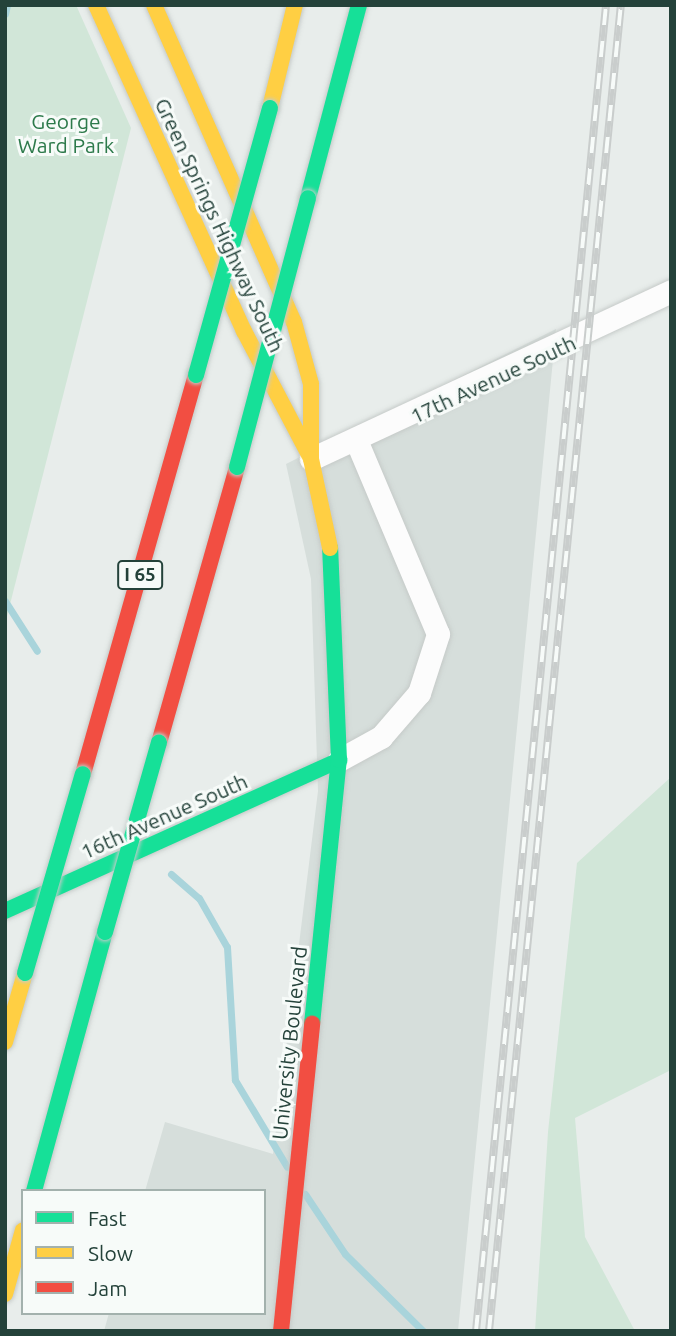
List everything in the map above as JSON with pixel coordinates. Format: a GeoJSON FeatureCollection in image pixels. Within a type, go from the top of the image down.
{"type":"FeatureCollection","features":[{"type":"Feature","properties":{"kind":"main road","name":"Green Springs Highway South"},"geometry":{"type":"LineString","coordinates":[[96,5],[244,331],[311,459]]}},
{"type":"Feature","properties":{"kind":"main road","name":"Green Springs Highway South"},"geometry":{"type":"LineString","coordinates":[[153,5],[295,322],[311,384],[311,459],[331,554],[339,760]]}},
{"type":"Feature","properties":{"kind":"main road","name":"I 65"},"geometry":{"type":"LineString","coordinates":[[5,1042],[196,375],[270,107],[295,5]]}},
{"type":"Feature","properties":{"kind":"main road"},"geometry":{"type":"LineString","coordinates":[[35,1189],[237,467],[359,5]]}},
{"type":"Feature","properties":{"kind":"main road","name":"16th Avenue South"},"geometry":{"type":"LineString","coordinates":[[5,911],[339,760]]}},
{"type":"Feature","properties":{"kind":"main road","name":"University Boulevard"},"geometry":{"type":"LineString","coordinates":[[281,1331],[339,760]]}},
{"type":"Feature","properties":{"kind":"main road"},"geometry":{"type":"LineString","coordinates":[[5,1294],[21,1237]]}},
{"type":"Feature","properties":{"kind":"street","name":"17th Avenue South"},"geometry":{"type":"LineString","coordinates":[[311,459],[357,442],[671,291]]}},
{"type":"Feature","properties":{"kind":"street"},"geometry":{"type":"LineString","coordinates":[[339,760],[381,737],[419,693],[438,634],[357,442]]}},
{"type":"Feature","properties":{"kind":"shaded area"},"geometry":{"type":"Polygon","coordinates":[[[556,329],[458,1331],[104,1331],[108,1315],[266,1315],[266,1189],[146,1189],[165,1122],[273,1154],[318,791],[311,579],[286,464],[556,329]]]}},
{"type":"Feature","properties":{"kind":"green space","name":"George Ward Park"},"geometry":{"type":"Polygon","coordinates":[[[5,5],[76,5],[131,128],[5,624],[5,5]]]}},
{"type":"Feature","properties":{"kind":"green space"},"geometry":{"type":"Polygon","coordinates":[[[671,777],[671,1070],[575,1118],[585,1237],[635,1331],[535,1331],[548,1132],[577,863],[671,777]]]}},
{"type":"Feature","properties":{"kind":"waterway"},"geometry":{"type":"LineString","coordinates":[[5,14],[7,5]]}},
{"type":"Feature","properties":{"kind":"waterway"},"geometry":{"type":"LineString","coordinates":[[5,601],[37,651]]}},
{"type":"Feature","properties":{"kind":"waterway"},"geometry":{"type":"LineString","coordinates":[[171,874],[199,898],[227,947],[235,1080],[287,1167]]}},
{"type":"Feature","properties":{"kind":"waterway"},"geometry":{"type":"LineString","coordinates":[[305,1194],[345,1254],[423,1331]]}},
{"type":"Feature","properties":{"kind":"railway"},"geometry":{"type":"LineString","coordinates":[[476,1331],[606,5]]}},
{"type":"Feature","properties":{"kind":"railway"},"geometry":{"type":"LineString","coordinates":[[489,1331],[621,5]]}},
{"type":"Feature","properties":{"kind":"traffic: fast"},"geometry":{"type":"LineString","coordinates":[[308,198],[359,5]]}},
{"type":"Feature","properties":{"kind":"traffic: fast"},"geometry":{"type":"LineString","coordinates":[[196,375],[270,108]]}},
{"type":"Feature","properties":{"kind":"traffic: fast"},"geometry":{"type":"LineString","coordinates":[[237,467],[308,198]]}},
{"type":"Feature","properties":{"kind":"traffic: fast"},"geometry":{"type":"LineString","coordinates":[[312,1024],[339,760],[330,548]]}},
{"type":"Feature","properties":{"kind":"traffic: fast"},"geometry":{"type":"LineString","coordinates":[[105,932],[159,743]]}},
{"type":"Feature","properties":{"kind":"traffic: fast"},"geometry":{"type":"LineString","coordinates":[[5,911],[339,760]]}},
{"type":"Feature","properties":{"kind":"traffic: fast"},"geometry":{"type":"LineString","coordinates":[[25,973],[83,774]]}},
{"type":"Feature","properties":{"kind":"traffic: fast"},"geometry":{"type":"LineString","coordinates":[[35,1189],[105,932]]}},
{"type":"Feature","properties":{"kind":"traffic: slow"},"geometry":{"type":"LineString","coordinates":[[96,5],[244,331],[309,455]]}},
{"type":"Feature","properties":{"kind":"traffic: slow"},"geometry":{"type":"LineString","coordinates":[[154,5],[294,322],[311,384],[311,459],[330,548]]}},
{"type":"Feature","properties":{"kind":"traffic: slow"},"geometry":{"type":"LineString","coordinates":[[270,108],[295,5]]}},
{"type":"Feature","properties":{"kind":"traffic: slow"},"geometry":{"type":"LineString","coordinates":[[5,1042],[25,973]]}},
{"type":"Feature","properties":{"kind":"traffic: slow"},"geometry":{"type":"LineString","coordinates":[[5,1294],[21,1237]]}},
{"type":"Feature","properties":{"kind":"traffic: jam"},"geometry":{"type":"LineString","coordinates":[[83,774],[196,375]]}},
{"type":"Feature","properties":{"kind":"traffic: jam"},"geometry":{"type":"LineString","coordinates":[[159,743],[237,467]]}},
{"type":"Feature","properties":{"kind":"traffic: jam"},"geometry":{"type":"LineString","coordinates":[[281,1331],[312,1024]]}}]}
